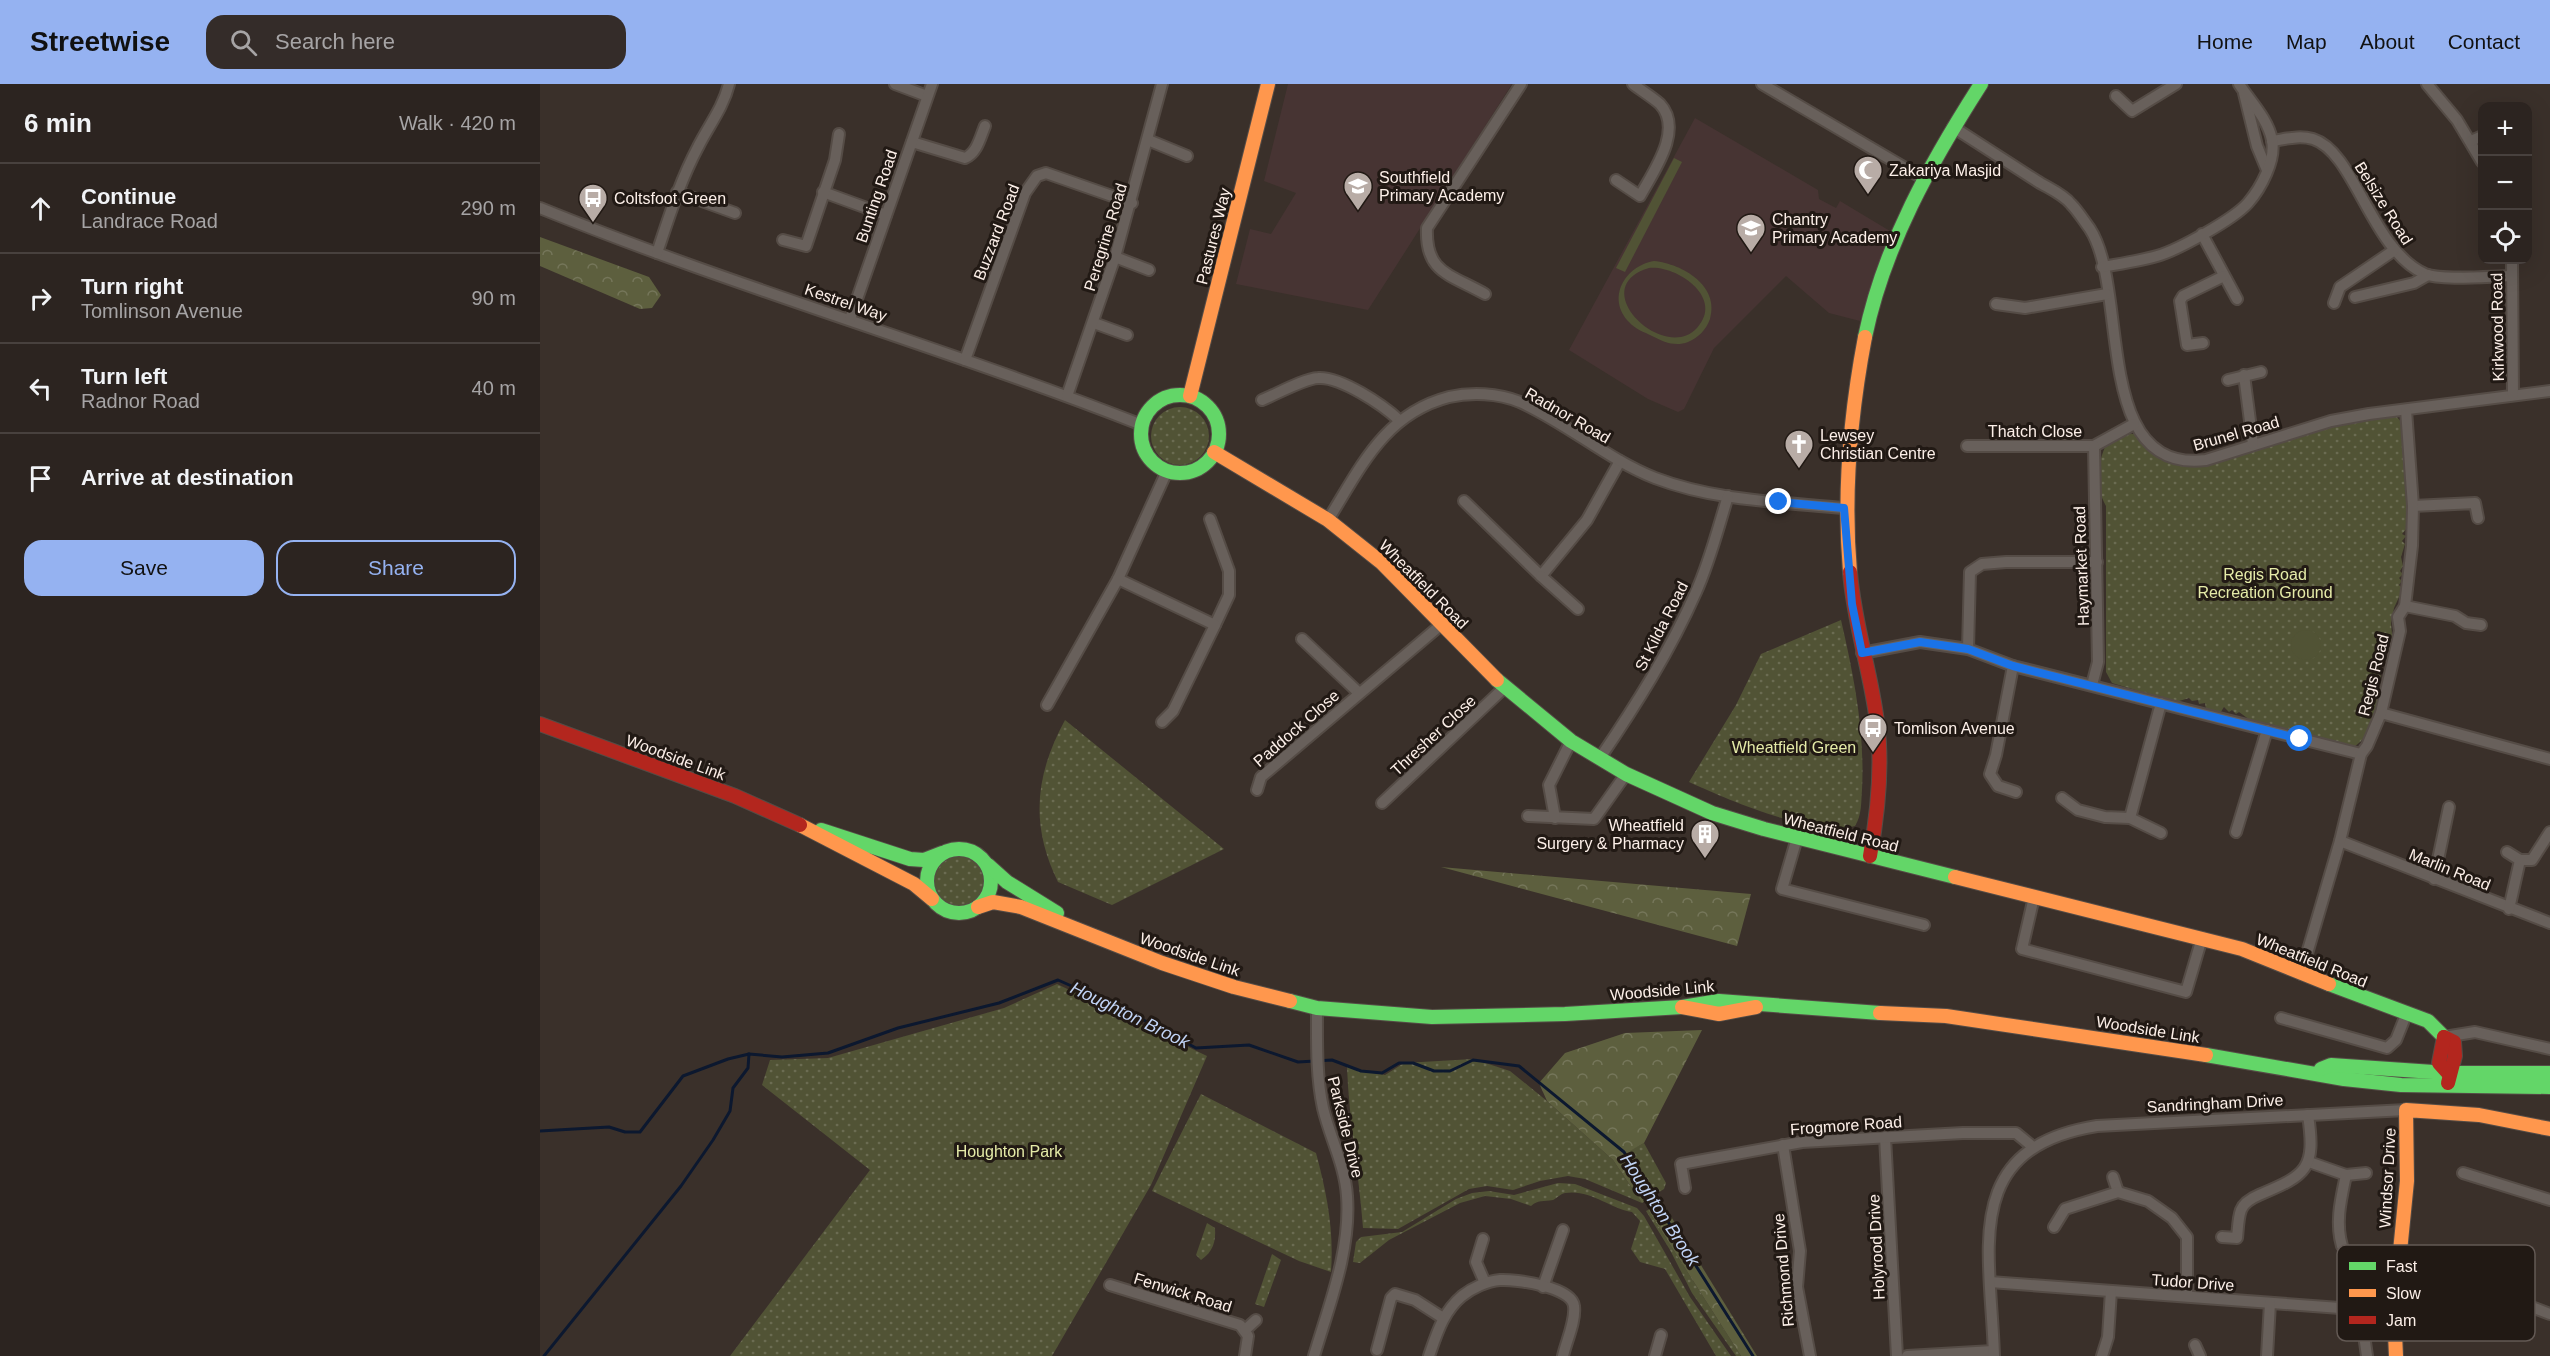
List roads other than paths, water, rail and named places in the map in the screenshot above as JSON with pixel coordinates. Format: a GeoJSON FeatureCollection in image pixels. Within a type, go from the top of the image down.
{"type":"FeatureCollection","features":[{"type":"Feature","properties":{"kind":"street"},"geometry":{"type":"LineString","coordinates":[[657,253],[677,192],[698,146],[725,101],[729,84]]}},
{"type":"Feature","properties":{"kind":"street"},"geometry":{"type":"LineString","coordinates":[[895,84],[927,96]]}},
{"type":"Feature","properties":{"kind":"street","name":"Bunting Road"},"geometry":{"type":"LineString","coordinates":[[850,319],[932,84]]}},
{"type":"Feature","properties":{"kind":"street","name":"Peregrine Road"},"geometry":{"type":"LineString","coordinates":[[1067,396],[1094,323],[1132,203],[1162,84]]}},
{"type":"Feature","properties":{"kind":"street","name":"Pastures Way"},"geometry":{"type":"LineString","coordinates":[[1190,396],[1268,84]]}},
{"type":"Feature","properties":{"kind":"street"},"geometry":{"type":"LineString","coordinates":[[1485,294],[1436,266],[1426,250],[1427,228],[1521,84]]}},
{"type":"Feature","properties":{"kind":"street"},"geometry":{"type":"LineString","coordinates":[[1616,180],[1640,196],[1668,142],[1669,123],[1661,106],[1633,84]]}},
{"type":"Feature","properties":{"kind":"street"},"geometry":{"type":"LineString","coordinates":[[1762,84],[1924,179]]}},
{"type":"Feature","properties":{"kind":"street"},"geometry":{"type":"LineString","coordinates":[[1870,856],[1879,783],[1877,721],[1851,595],[1844,508],[1853,396],[1866,327],[1881,277],[1913,199],[1953,127],[1982,84]]}},
{"type":"Feature","properties":{"kind":"street"},"geometry":{"type":"LineString","coordinates":[[2116,96],[2132,111],[2176,84]]}},
{"type":"Feature","properties":{"kind":"street"},"geometry":{"type":"LineString","coordinates":[[2427,84],[2471,141],[2479,156]]}},
{"type":"Feature","properties":{"kind":"street"},"geometry":{"type":"LineString","coordinates":[[2102,267],[2156,256],[2202,234],[2247,205],[2259,188],[2267,170],[2272,141],[2265,122],[2242,88]]}},
{"type":"Feature","properties":{"kind":"street"},"geometry":{"type":"LineString","coordinates":[[2242,88],[2257,146],[2267,170]]}},
{"type":"Feature","properties":{"kind":"street"},"geometry":{"type":"LineString","coordinates":[[912,142],[965,158],[972,155],[976,149],[985,126]]}},
{"type":"Feature","properties":{"kind":"street","name":"Brunel Road"},"geometry":{"type":"LineString","coordinates":[[1953,127],[2071,203],[2092,232],[2102,267],[2126,401],[2134,424],[2155,449],[2171,458],[2191,462],[2206,460],[2331,421],[2550,391]]}},
{"type":"Feature","properties":{"kind":"street"},"geometry":{"type":"LineString","coordinates":[[783,240],[806,246],[836,160],[839,134]]}},
{"type":"Feature","properties":{"kind":"street","name":"Belsize Road"},"geometry":{"type":"LineString","coordinates":[[2272,141],[2297,136],[2315,140],[2338,158],[2393,251],[2428,275]]}},
{"type":"Feature","properties":{"kind":"street"},"geometry":{"type":"LineString","coordinates":[[2471,141],[2478,138]]}},
{"type":"Feature","properties":{"kind":"street"},"geometry":{"type":"LineString","coordinates":[[1148,140],[1187,156]]}},
{"type":"Feature","properties":{"kind":"street","name":"Buzzard Road"},"geometry":{"type":"LineString","coordinates":[[965,360],[1025,193],[1037,176],[1046,173],[1132,203]]}},
{"type":"Feature","properties":{"kind":"street"},"geometry":{"type":"LineString","coordinates":[[677,192],[735,213]]}},
{"type":"Feature","properties":{"kind":"street"},"geometry":{"type":"LineString","coordinates":[[823,192],[886,215]]}},
{"type":"Feature","properties":{"kind":"street","name":"Kestrel Way"},"geometry":{"type":"LineString","coordinates":[[540,208],[657,253],[850,319],[1142,425]]}},
{"type":"Feature","properties":{"kind":"street"},"geometry":{"type":"LineString","coordinates":[[2202,234],[2237,299]]}},
{"type":"Feature","properties":{"kind":"street"},"geometry":{"type":"LineString","coordinates":[[2334,303],[2340,287],[2393,251]]}},
{"type":"Feature","properties":{"kind":"street"},"geometry":{"type":"LineString","coordinates":[[1115,257],[1149,270]]}},
{"type":"Feature","properties":{"kind":"street","name":"Kirkwood Road"},"geometry":{"type":"LineString","coordinates":[[2512,264],[2513,395]]}},
{"type":"Feature","properties":{"kind":"street"},"geometry":{"type":"LineString","coordinates":[[2355,297],[2414,283],[2428,275],[2512,276]]}},
{"type":"Feature","properties":{"kind":"street"},"geometry":{"type":"LineString","coordinates":[[2203,343],[2187,345],[2180,301],[2183,296],[2224,276]]}},
{"type":"Feature","properties":{"kind":"street"},"geometry":{"type":"LineString","coordinates":[[1996,304],[2025,308],[2107,294]]}},
{"type":"Feature","properties":{"kind":"street"},"geometry":{"type":"LineString","coordinates":[[1094,323],[1127,335]]}},
{"type":"Feature","properties":{"kind":"street"},"geometry":{"type":"LineString","coordinates":[[2228,380],[2261,372]]}},
{"type":"Feature","properties":{"kind":"street"},"geometry":{"type":"LineString","coordinates":[[2244,375],[2253,444]]}},
{"type":"Feature","properties":{"kind":"street"},"geometry":{"type":"LineString","coordinates":[[1262,400],[1317,378],[1335,380],[1386,408],[1399,420]]}},
{"type":"Feature","properties":{"kind":"street","name":"Radnor Road"},"geometry":{"type":"LineString","coordinates":[[1328,520],[1382,436],[1399,420],[1428,403],[1464,394],[1494,395],[1520,402],[1620,461],[1690,489],[1728,496],[1844,508]]}},
{"type":"Feature","properties":{"kind":"street"},"geometry":{"type":"LineString","coordinates":[[1177,395],[1190,396],[1200,401],[1216,418],[1218,441],[1214,452],[1199,468],[1189,472],[1167,471],[1149,458],[1141,436],[1142,425],[1155,404],[1177,395]]}},
{"type":"Feature","properties":{"kind":"street","name":"Regis Road"},"geometry":{"type":"LineString","coordinates":[[2301,974],[2340,841],[2361,754],[2367,746],[2381,713],[2400,631],[2398,617],[2405,606],[2412,546],[2413,506],[2406,410]]}},
{"type":"Feature","properties":{"kind":"street","name":"Thatch Close"},"geometry":{"type":"LineString","coordinates":[[1967,446],[2094,446],[2134,424]]}},
{"type":"Feature","properties":{"kind":"street","name":"Haymarket Road"},"geometry":{"type":"LineString","coordinates":[[2092,685],[2098,662],[2094,446]]}},
{"type":"Feature","properties":{"kind":"street","name":"Wheatfield Road"},"geometry":{"type":"LineString","coordinates":[[1214,452],[1328,520],[1382,562],[1504,688],[1571,741],[1626,774],[1712,813],[1797,838],[2242,949],[2406,1015],[2436,1024],[2444,1037]]}},
{"type":"Feature","properties":{"kind":"street"},"geometry":{"type":"LineString","coordinates":[[1541,576],[1587,520],[1620,461]]}},
{"type":"Feature","properties":{"kind":"street"},"geometry":{"type":"LineString","coordinates":[[1047,705],[1118,579],[1167,471]]}},
{"type":"Feature","properties":{"kind":"street","name":"St Kilda Road"},"geometry":{"type":"LineString","coordinates":[[1600,758],[1639,699],[1678,630],[1697,591],[1728,496]]}},
{"type":"Feature","properties":{"kind":"street"},"geometry":{"type":"LineString","coordinates":[[1464,501],[1578,609]]}},
{"type":"Feature","properties":{"kind":"street"},"geometry":{"type":"LineString","coordinates":[[2413,506],[2475,503],[2478,518]]}},
{"type":"Feature","properties":{"kind":"street"},"geometry":{"type":"LineString","coordinates":[[1162,722],[1173,711],[1229,595],[1229,572],[1210,519]]}},
{"type":"Feature","properties":{"kind":"street"},"geometry":{"type":"LineString","coordinates":[[1968,649],[1970,572],[1982,564],[1998,562],[2097,562]]}},
{"type":"Feature","properties":{"kind":"street"},"geometry":{"type":"LineString","coordinates":[[1118,579],[1215,625]]}},
{"type":"Feature","properties":{"kind":"street"},"geometry":{"type":"LineString","coordinates":[[2405,606],[2455,616],[2466,623],[2481,625]]}},
{"type":"Feature","properties":{"kind":"street","name":"Paddock Close"},"geometry":{"type":"LineString","coordinates":[[1257,789],[1261,777],[1442,624]]}},
{"type":"Feature","properties":{"kind":"street","name":"Paddock Close"},"geometry":{"type":"LineString","coordinates":[[1302,639],[1359,693]]}},
{"type":"Feature","properties":{"kind":"street"},"geometry":{"type":"LineString","coordinates":[[1862,653],[1920,642],[1968,649],[2013,666],[2361,754]]}},
{"type":"Feature","properties":{"kind":"street"},"geometry":{"type":"LineString","coordinates":[[2013,666],[1996,755],[1990,774],[1998,786],[2016,792]]}},
{"type":"Feature","properties":{"kind":"street","name":"Thresher Close"},"geometry":{"type":"LineString","coordinates":[[1382,803],[1504,688]]}},
{"type":"Feature","properties":{"kind":"street"},"geometry":{"type":"LineString","coordinates":[[2130,818],[2161,703]]}},
{"type":"Feature","properties":{"kind":"street"},"geometry":{"type":"LineString","coordinates":[[2381,713],[2550,759]]}},
{"type":"Feature","properties":{"kind":"street","name":"Woodside Link"},"geometry":{"type":"LineString","coordinates":[[540,724],[735,796],[800,825],[844,850],[914,884],[944,910],[962,913],[993,902],[1009,904],[1199,976],[1317,1008],[1432,1017],[1565,1014],[1682,1007],[1711,1016],[1734,1014],[1757,1006],[1946,1016],[2313,1072],[2331,1065],[2448,1080],[2550,1087]]}},
{"type":"Feature","properties":{"kind":"street"},"geometry":{"type":"LineString","coordinates":[[2236,832],[2267,730]]}},
{"type":"Feature","properties":{"kind":"street"},"geometry":{"type":"LineString","coordinates":[[1555,818],[1549,785],[1571,741]]}},
{"type":"Feature","properties":{"kind":"street"},"geometry":{"type":"LineString","coordinates":[[1528,816],[1593,819],[1626,774]]}},
{"type":"Feature","properties":{"kind":"street"},"geometry":{"type":"LineString","coordinates":[[2062,798],[2078,810],[2105,817],[2130,818],[2161,833]]}},
{"type":"Feature","properties":{"kind":"street"},"geometry":{"type":"LineString","coordinates":[[2434,879],[2449,807]]}},
{"type":"Feature","properties":{"kind":"street","name":"Woodside Link"},"geometry":{"type":"LineString","coordinates":[[800,825],[855,839],[910,859],[924,860],[951,849],[968,850],[1007,882],[1092,935]]}},
{"type":"Feature","properties":{"kind":"street"},"geometry":{"type":"LineString","coordinates":[[2507,852],[2520,860],[2532,860],[2550,832]]}},
{"type":"Feature","properties":{"kind":"street"},"geometry":{"type":"LineString","coordinates":[[1797,838],[1782,889],[1924,925]]}},
{"type":"Feature","properties":{"kind":"street","name":"Marlin Road"},"geometry":{"type":"LineString","coordinates":[[2340,841],[2509,909],[2550,923]]}},
{"type":"Feature","properties":{"kind":"street"},"geometry":{"type":"LineString","coordinates":[[932,899],[928,891],[927,874],[935,858],[942,853]]}},
{"type":"Feature","properties":{"kind":"street"},"geometry":{"type":"LineString","coordinates":[[978,907],[990,890],[991,879],[983,860]]}},
{"type":"Feature","properties":{"kind":"street"},"geometry":{"type":"LineString","coordinates":[[2509,909],[2520,860]]}},
{"type":"Feature","properties":{"kind":"street"},"geometry":{"type":"LineString","coordinates":[[2034,897],[2022,949],[2186,992],[2202,939]]}},
{"type":"Feature","properties":{"kind":"street","name":"Parkside Drive"},"geometry":{"type":"LineString","coordinates":[[1314,1356],[1340,1272],[1347,1218],[1344,1176],[1324,1110],[1318,1077],[1317,1008]]}},
{"type":"Feature","properties":{"kind":"street"},"geometry":{"type":"LineString","coordinates":[[2281,1018],[2387,1048],[2397,1040],[2406,1015]]}},
{"type":"Feature","properties":{"kind":"street"},"geometry":{"type":"LineString","coordinates":[[2448,1080],[2439,1063],[2444,1037],[2475,1032],[2550,1049]]}},
{"type":"Feature","properties":{"kind":"street","name":"Woodside Link"},"geometry":{"type":"LineString","coordinates":[[2448,1080],[2550,1073]]}},
{"type":"Feature","properties":{"kind":"street","name":"Sandringham Drive"},"geometry":{"type":"LineString","coordinates":[[1993,1353],[1989,1234],[1993,1207],[2010,1169],[2033,1147],[2054,1135],[2097,1126],[2406,1110],[2462,1111],[2504,1117],[2550,1129]]}},
{"type":"Feature","properties":{"kind":"street","name":"Windsor Drive"},"geometry":{"type":"LineString","coordinates":[[2400,1245],[2406,1181],[2406,1110]]}},
{"type":"Feature","properties":{"kind":"street"},"geometry":{"type":"LineString","coordinates":[[2222,1237],[2237,1238],[2241,1209],[2245,1204],[2291,1181],[2309,1162],[2312,1141],[2308,1115]]}},
{"type":"Feature","properties":{"kind":"street","name":"Frogmore Road"},"geometry":{"type":"LineString","coordinates":[[1685,1188],[1682,1164],[1783,1145],[1885,1137],[2016,1133],[2033,1147]]}},
{"type":"Feature","properties":{"kind":"street","name":"Holyrood Drive"},"geometry":{"type":"LineString","coordinates":[[1885,1137],[1896,1356]]}},
{"type":"Feature","properties":{"kind":"street","name":"Richmond Drive"},"geometry":{"type":"LineString","coordinates":[[1783,1145],[1800,1251],[1797,1287],[1810,1356]]}},
{"type":"Feature","properties":{"kind":"street"},"geometry":{"type":"LineString","coordinates":[[2309,1162],[2346,1175],[2366,1173]]}},
{"type":"Feature","properties":{"kind":"street"},"geometry":{"type":"LineString","coordinates":[[2463,1173],[2550,1200]]}},
{"type":"Feature","properties":{"kind":"street"},"geometry":{"type":"LineString","coordinates":[[2342,1245],[2338,1233],[2339,1205],[2346,1175]]}},
{"type":"Feature","properties":{"kind":"street"},"geometry":{"type":"LineString","coordinates":[[2113,1177],[2118,1192]]}},
{"type":"Feature","properties":{"kind":"street"},"geometry":{"type":"LineString","coordinates":[[2054,1227],[2066,1209],[2118,1192],[2148,1201],[2172,1218],[2187,1237],[2187,1296]]}},
{"type":"Feature","properties":{"kind":"street"},"geometry":{"type":"LineString","coordinates":[[1543,1287],[1563,1230]]}},
{"type":"Feature","properties":{"kind":"street"},"geometry":{"type":"LineString","coordinates":[[1483,1239],[1476,1262],[1485,1283]]}},
{"type":"Feature","properties":{"kind":"street"},"geometry":{"type":"LineString","coordinates":[[1430,1356],[1443,1318],[1463,1296],[1485,1283],[1499,1280],[1523,1281],[1565,1293],[1574,1304],[1563,1356]]}},
{"type":"Feature","properties":{"kind":"street","name":"Tudor Drive"},"geometry":{"type":"LineString","coordinates":[[1990,1282],[2337,1308]]}},
{"type":"Feature","properties":{"kind":"street","name":"Fenwick Road"},"geometry":{"type":"LineString","coordinates":[[1110,1285],[1230,1321],[1245,1330],[1249,1342],[1245,1356]]}},
{"type":"Feature","properties":{"kind":"street"},"geometry":{"type":"LineString","coordinates":[[2102,1356],[2108,1337],[2111,1291]]}},
{"type":"Feature","properties":{"kind":"street"},"geometry":{"type":"LineString","coordinates":[[1377,1350],[1391,1298],[1395,1294],[1415,1300],[1443,1318]]}},
{"type":"Feature","properties":{"kind":"street"},"geometry":{"type":"LineString","coordinates":[[2267,1356],[2270,1303]]}},
{"type":"Feature","properties":{"kind":"street"},"geometry":{"type":"LineString","coordinates":[[2535,1308],[2550,1314]]}},
{"type":"Feature","properties":{"kind":"street","name":"Fenwick Road"},"geometry":{"type":"LineString","coordinates":[[1245,1330],[1256,1320]]}},
{"type":"Feature","properties":{"kind":"street"},"geometry":{"type":"LineString","coordinates":[[1655,1356],[1661,1335]]}},
{"type":"Feature","properties":{"kind":"street","name":"Windsor Drive"},"geometry":{"type":"LineString","coordinates":[[2395,1341],[2396,1356]]}},
{"type":"Feature","properties":{"kind":"street"},"geometry":{"type":"LineString","coordinates":[[2365,1342],[2367,1356]]}},
{"type":"Feature","properties":{"kind":"street"},"geometry":{"type":"LineString","coordinates":[[1907,1356],[1993,1353]]}},
{"type":"Feature","properties":{"kind":"waterway","name":"Houghton Brook"},"geometry":{"type":"LineString","coordinates":[[540,1131],[609,1127],[625,1132],[640,1132],[683,1076],[728,1059],[749,1054],[782,1057],[828,1053],[898,1028],[999,1003],[1058,980],[1121,1008],[1196,1048],[1249,1045],[1298,1062],[1332,1060],[1361,1071],[1382,1073],[1399,1063],[1413,1063],[1434,1071],[1450,1071],[1473,1060],[1519,1066],[1624,1152],[1753,1356]]}},
{"type":"Feature","properties":{"kind":"waterway"},"geometry":{"type":"LineString","coordinates":[[544,1356],[681,1186],[713,1140],[730,1111],[733,1088],[748,1068],[749,1054]]}},
{"type":"Feature","properties":{"kind":"place","name":"Zakariya Masjid"},"geometry":{"type":"Point","coordinates":[1868,196]}},
{"type":"Feature","properties":{"kind":"place","name":"Southfield Primary Academy"},"geometry":{"type":"Point","coordinates":[1358,212]}},
{"type":"Feature","properties":{"kind":"place","name":"Coltsfoot Green"},"geometry":{"type":"Point","coordinates":[593,224]}},
{"type":"Feature","properties":{"kind":"place","name":"Chantry Primary Academy"},"geometry":{"type":"Point","coordinates":[1751,254]}},
{"type":"Feature","properties":{"kind":"place","name":"Lewsey Christian Centre"},"geometry":{"type":"Point","coordinates":[1799,470]}},
{"type":"Feature","properties":{"kind":"place","name":"Tomlison Avenue"},"geometry":{"type":"Point","coordinates":[1873,754]}},
{"type":"Feature","properties":{"kind":"place","name":"Wheatfield Surgery & Pharmacy"},"geometry":{"type":"Point","coordinates":[1705,860]}},
{"type":"Feature","properties":{"kind":"park label","name":"Regis Road Recreation Ground"},"geometry":{"type":"Point","coordinates":[2265,583]}},
{"type":"Feature","properties":{"kind":"park label","name":"Wheatfield Green"},"geometry":{"type":"Point","coordinates":[1794,747]}},
{"type":"Feature","properties":{"kind":"park label","name":"Houghton Park"},"geometry":{"type":"Point","coordinates":[1009,1151]}}]}
